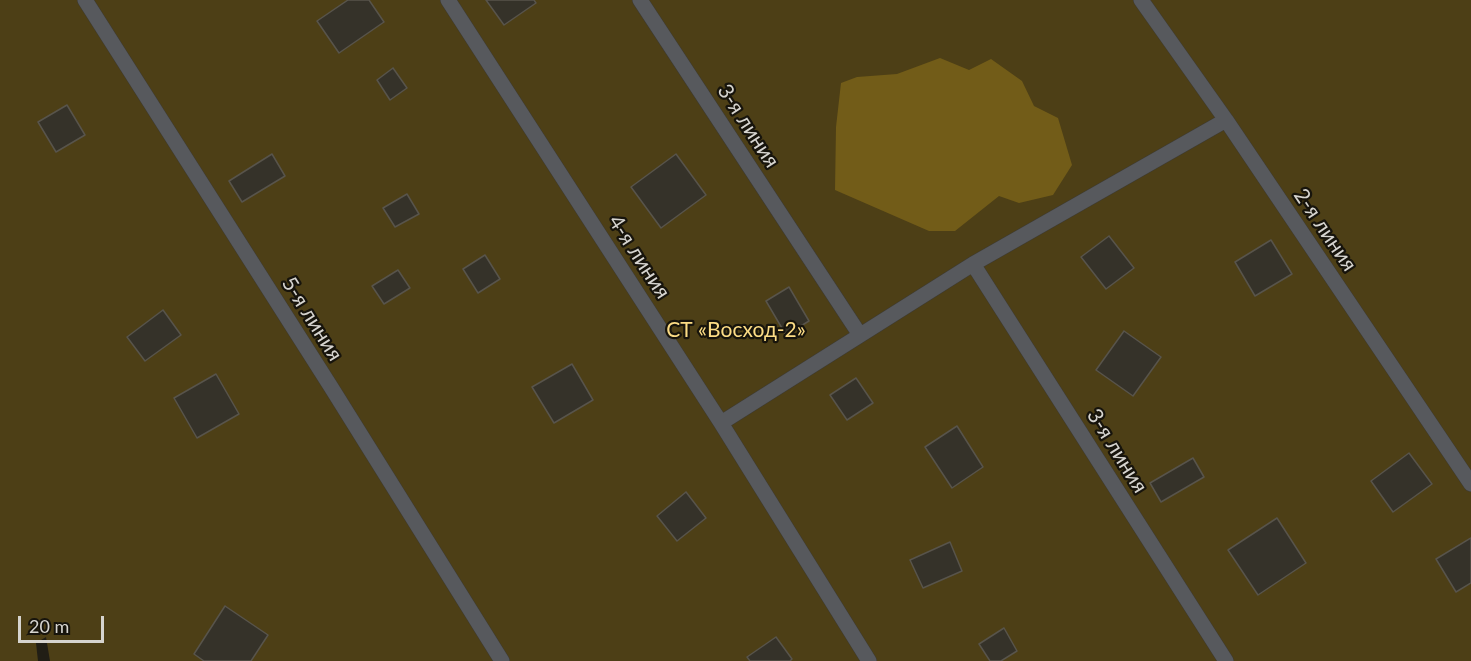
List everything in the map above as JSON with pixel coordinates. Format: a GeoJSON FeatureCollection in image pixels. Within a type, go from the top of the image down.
{"type":"FeatureCollection","features":[{"type":"Feature","properties":{"kind":"street","name":"5-я линия"},"geometry":{"type":"LineString","coordinates":[[85,0],[502,661]]}},
{"type":"Feature","properties":{"kind":"street","name":"4-я линия"},"geometry":{"type":"LineString","coordinates":[[448,0],[721,423],[869,661]]}},
{"type":"Feature","properties":{"kind":"street","name":"3-я линия"},"geometry":{"type":"LineString","coordinates":[[640,0],[860,335]]}},
{"type":"Feature","properties":{"kind":"street","name":"2-я линия"},"geometry":{"type":"LineString","coordinates":[[1141,0],[1226,120],[1471,484]]}},
{"type":"Feature","properties":{"kind":"street"},"geometry":{"type":"LineString","coordinates":[[721,423],[973,264],[1226,120]]}},
{"type":"Feature","properties":{"kind":"street","name":"3-я линия"},"geometry":{"type":"LineString","coordinates":[[973,264],[1226,661]]}},
{"type":"Feature","properties":{"kind":"green space","name":"СТ «Восход-2»"},"geometry":{"type":"Polygon","coordinates":[[[0,0],[1471,0],[1471,661],[50,661],[46,637],[36,643],[38,661],[0,661],[0,0]]]}},
{"type":"Feature","properties":{"kind":"shaded area"},"geometry":{"type":"Polygon","coordinates":[[[940,58],[969,70],[991,59],[1022,81],[1034,106],[1058,118],[1072,165],[1053,195],[1019,203],[999,196],[955,231],[929,231],[835,190],[836,127],[841,83],[857,77],[897,74],[940,58]]]}},
{"type":"Feature","properties":{"kind":"building"},"geometry":{"type":"Polygon","coordinates":[[[348,0],[369,0],[384,22],[339,53],[317,21],[348,0]]]}},
{"type":"Feature","properties":{"kind":"building"},"geometry":{"type":"Polygon","coordinates":[[[486,0],[534,0],[536,3],[504,25],[486,0]]]}},
{"type":"Feature","properties":{"kind":"building"},"geometry":{"type":"Polygon","coordinates":[[[393,68],[407,88],[390,100],[377,80],[393,68]]]}},
{"type":"Feature","properties":{"kind":"building"},"geometry":{"type":"Polygon","coordinates":[[[67,105],[85,135],[56,152],[38,122],[67,105]]]}},
{"type":"Feature","properties":{"kind":"building"},"geometry":{"type":"Polygon","coordinates":[[[272,154],[285,176],[242,202],[229,181],[272,154]]]}},
{"type":"Feature","properties":{"kind":"building"},"geometry":{"type":"Polygon","coordinates":[[[676,154],[706,195],[661,228],[631,187],[676,154]]]}},
{"type":"Feature","properties":{"kind":"building"},"geometry":{"type":"Polygon","coordinates":[[[407,194],[419,214],[395,227],[383,208],[407,194]]]}},
{"type":"Feature","properties":{"kind":"building"},"geometry":{"type":"Polygon","coordinates":[[[1109,236],[1134,268],[1106,289],[1081,257],[1109,236]]]}},
{"type":"Feature","properties":{"kind":"building"},"geometry":{"type":"Polygon","coordinates":[[[1271,240],[1292,274],[1255,296],[1235,262],[1271,240]]]}},
{"type":"Feature","properties":{"kind":"building"},"geometry":{"type":"Polygon","coordinates":[[[485,255],[500,279],[478,293],[463,269],[485,255]]]}},
{"type":"Feature","properties":{"kind":"building"},"geometry":{"type":"Polygon","coordinates":[[[398,270],[410,288],[384,304],[372,286],[398,270]]]}},
{"type":"Feature","properties":{"kind":"building"},"geometry":{"type":"Polygon","coordinates":[[[789,287],[809,321],[786,335],[766,301],[789,287]]]}},
{"type":"Feature","properties":{"kind":"building"},"geometry":{"type":"Polygon","coordinates":[[[163,310],[181,335],[145,361],[127,337],[163,310]]]}},
{"type":"Feature","properties":{"kind":"building"},"geometry":{"type":"Polygon","coordinates":[[[1124,331],[1161,357],[1133,396],[1096,370],[1124,331]]]}},
{"type":"Feature","properties":{"kind":"building"},"geometry":{"type":"Polygon","coordinates":[[[572,364],[593,400],[554,423],[532,387],[572,364]]]}},
{"type":"Feature","properties":{"kind":"building"},"geometry":{"type":"Polygon","coordinates":[[[216,374],[239,414],[197,438],[174,398],[216,374]]]}},
{"type":"Feature","properties":{"kind":"building"},"geometry":{"type":"Polygon","coordinates":[[[856,378],[873,403],[847,420],[830,395],[856,378]]]}},
{"type":"Feature","properties":{"kind":"building"},"geometry":{"type":"Polygon","coordinates":[[[957,426],[983,467],[952,488],[925,447],[957,426]]]}},
{"type":"Feature","properties":{"kind":"building"},"geometry":{"type":"Polygon","coordinates":[[[1409,453],[1432,484],[1393,512],[1371,481],[1409,453]]]}},
{"type":"Feature","properties":{"kind":"building"},"geometry":{"type":"Polygon","coordinates":[[[1193,458],[1204,477],[1161,502],[1150,483],[1193,458]]]}},
{"type":"Feature","properties":{"kind":"building"},"geometry":{"type":"Polygon","coordinates":[[[686,492],[706,518],[677,541],[657,516],[686,492]]]}},
{"type":"Feature","properties":{"kind":"building"},"geometry":{"type":"Polygon","coordinates":[[[1277,518],[1306,563],[1258,595],[1228,550],[1277,518]]]}},
{"type":"Feature","properties":{"kind":"building"},"geometry":{"type":"Polygon","coordinates":[[[1471,538],[1471,583],[1456,592],[1436,559],[1471,538]]]}},
{"type":"Feature","properties":{"kind":"building"},"geometry":{"type":"Polygon","coordinates":[[[950,542],[962,571],[923,588],[910,560],[950,542]]]}},
{"type":"Feature","properties":{"kind":"building"},"geometry":{"type":"Polygon","coordinates":[[[225,606],[268,635],[251,661],[204,661],[194,654],[225,606]]]}},
{"type":"Feature","properties":{"kind":"building"},"geometry":{"type":"Polygon","coordinates":[[[1004,628],[1017,651],[1001,661],[990,661],[979,644],[1004,628]]]}},
{"type":"Feature","properties":{"kind":"building"},"geometry":{"type":"Polygon","coordinates":[[[776,637],[792,659],[790,661],[750,661],[747,657],[776,637]]]}}]}
